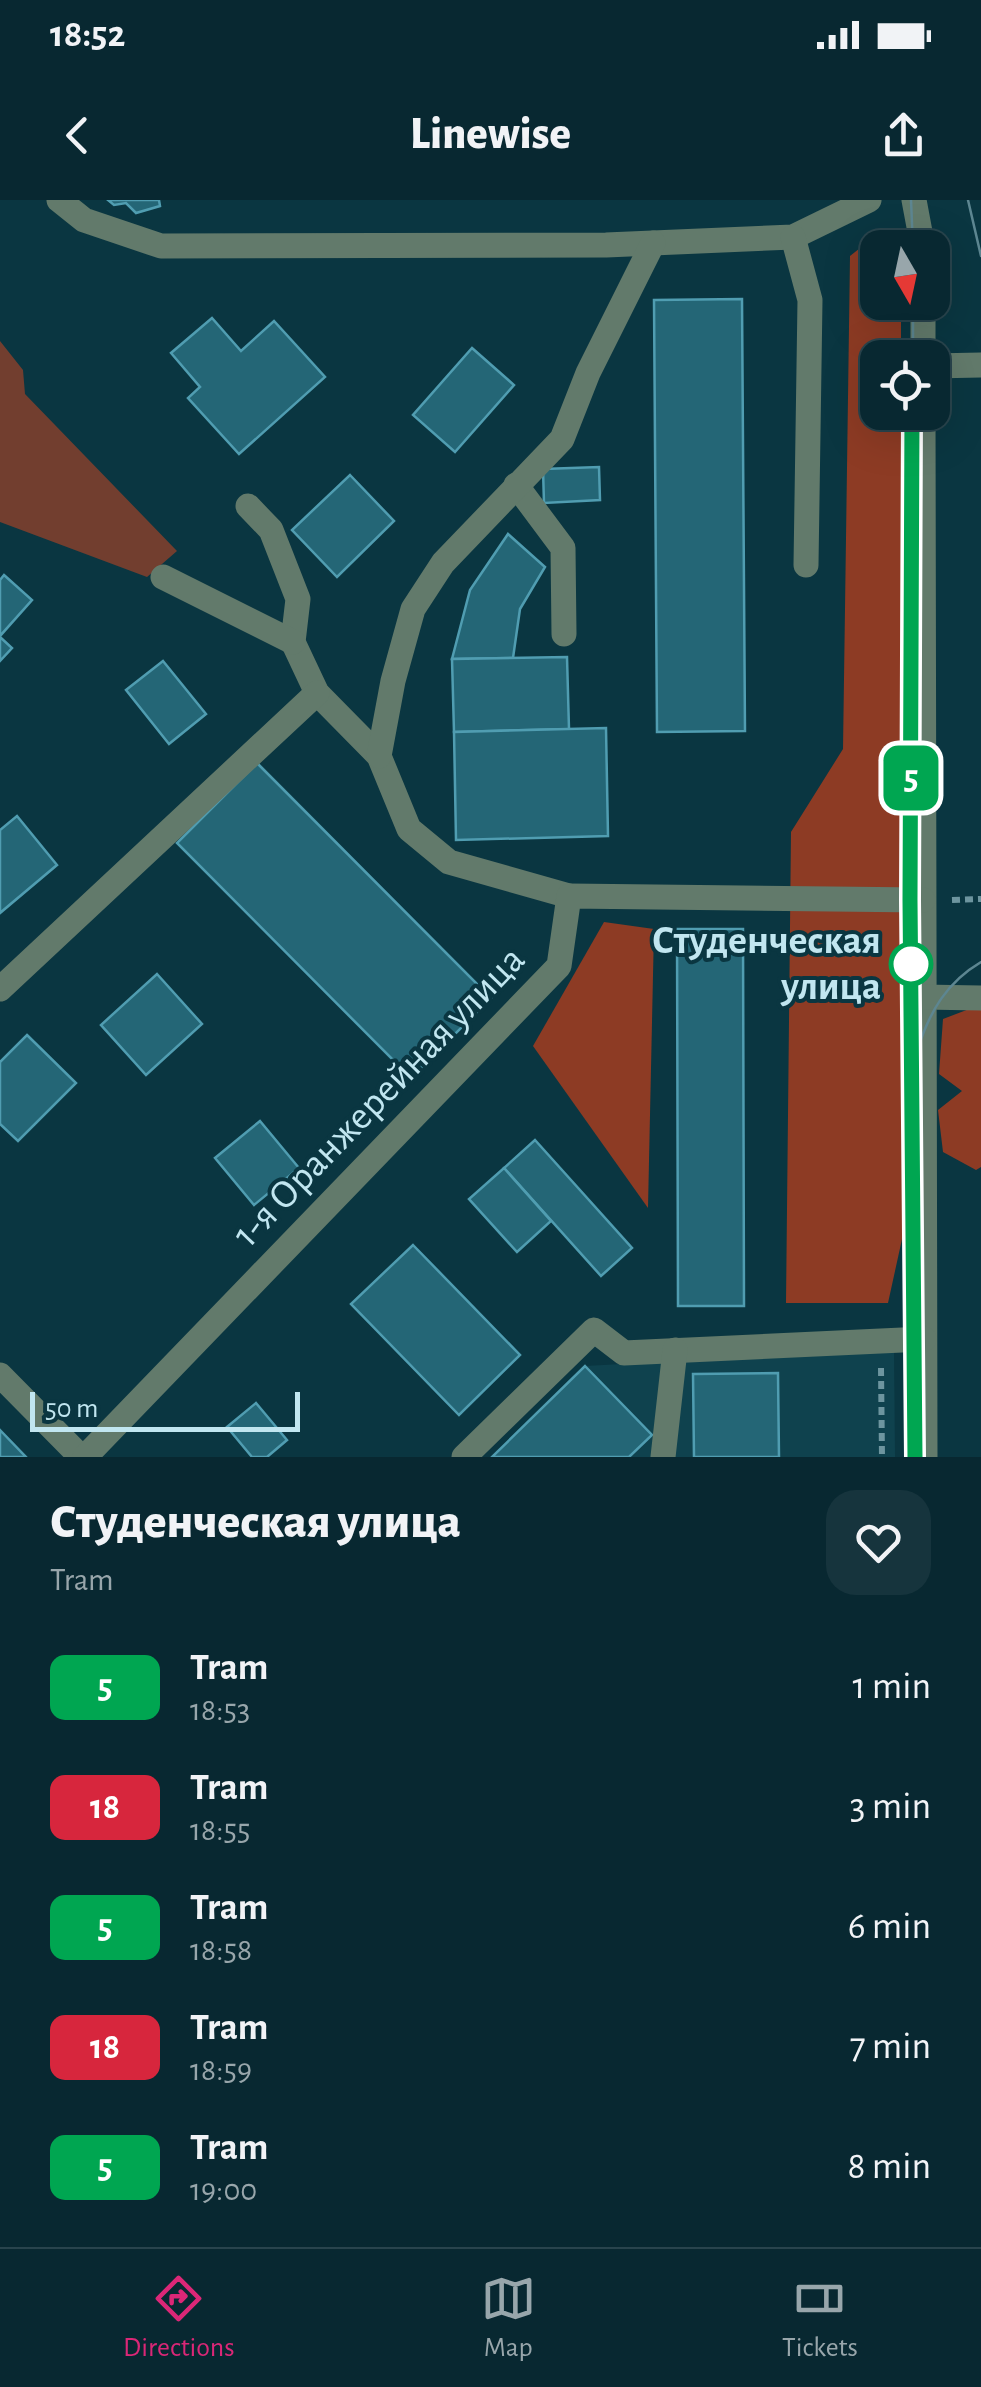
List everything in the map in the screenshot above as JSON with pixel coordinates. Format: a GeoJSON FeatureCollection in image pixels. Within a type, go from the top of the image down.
{"type":"FeatureCollection","features":[{"type":"Feature","properties":{"kind":"street"},"geometry":{"type":"LineString","coordinates":[[59,200],[84,220],[162,246],[653,243],[793,237],[869,200]]}},
{"type":"Feature","properties":{"kind":"street"},"geometry":{"type":"LineString","coordinates":[[914,200],[920,230]]}},
{"type":"Feature","properties":{"kind":"street"},"geometry":{"type":"LineString","coordinates":[[793,237],[810,300],[806,564]]}},
{"type":"Feature","properties":{"kind":"street"},"geometry":{"type":"LineString","coordinates":[[379,756],[393,682],[413,609],[444,563],[562,439],[588,373],[653,243]]}},
{"type":"Feature","properties":{"kind":"street"},"geometry":{"type":"LineString","coordinates":[[950,366],[981,365]]}},
{"type":"Feature","properties":{"kind":"street"},"geometry":{"type":"LineString","coordinates":[[922,430],[926,1457]]}},
{"type":"Feature","properties":{"kind":"street"},"geometry":{"type":"LineString","coordinates":[[516,485],[563,548],[564,634]]}},
{"type":"Feature","properties":{"kind":"street"},"geometry":{"type":"LineString","coordinates":[[248,506],[271,530],[298,599],[293,642],[317,694],[379,756],[409,829],[448,862],[569,896],[923,900]]}},
{"type":"Feature","properties":{"kind":"street"},"geometry":{"type":"LineString","coordinates":[[163,576],[293,642]]}},
{"type":"Feature","properties":{"kind":"street"},"geometry":{"type":"LineString","coordinates":[[0,988],[317,694]]}},
{"type":"Feature","properties":{"kind":"street","name":"1-я Оранжерейная улица"},"geometry":{"type":"LineString","coordinates":[[83,1457],[559,966],[569,896]]}},
{"type":"Feature","properties":{"kind":"street"},"geometry":{"type":"LineString","coordinates":[[922,998],[981,998]]}},
{"type":"Feature","properties":{"kind":"street"},"geometry":{"type":"LineString","coordinates":[[464,1457],[594,1330],[624,1353],[924,1340]]}},
{"type":"Feature","properties":{"kind":"street"},"geometry":{"type":"LineString","coordinates":[[663,1457],[675,1350]]}},
{"type":"Feature","properties":{"kind":"street"},"geometry":{"type":"LineString","coordinates":[[0,1375],[83,1457]]}},
{"type":"Feature","properties":{"kind":"path"},"geometry":{"type":"LineString","coordinates":[[880,1342],[882,1457]]}},
{"type":"Feature","properties":{"kind":"shaded area"},"geometry":{"type":"Polygon","coordinates":[[[860,248],[860,320],[901,320],[901,340],[860,340],[860,430],[902,430],[904,1230],[888,1303],[786,1303],[791,832],[843,749],[850,256],[860,248]]]}},
{"type":"Feature","properties":{"kind":"shaded area"},"geometry":{"type":"Polygon","coordinates":[[[0,341],[23,370],[25,394],[177,551],[147,577],[0,522],[0,341]]]}},
{"type":"Feature","properties":{"kind":"shaded area"},"geometry":{"type":"Polygon","coordinates":[[[604,922],[654,929],[648,1208],[533,1046],[604,922]]]}},
{"type":"Feature","properties":{"kind":"shaded area"},"geometry":{"type":"Polygon","coordinates":[[[977,1006],[981,1009],[981,1167],[976,1170],[943,1152],[938,1110],[962,1091],[939,1074],[943,1019],[977,1006]]]}},
{"type":"Feature","properties":{"kind":"shaded area"},"geometry":{"type":"Polygon","coordinates":[[[894,1349],[895,1457],[492,1457],[585,1366],[894,1349]]]}},
{"type":"Feature","properties":{"kind":"building"},"geometry":{"type":"Polygon","coordinates":[[[108,200],[159,200],[160,206],[136,213],[126,203],[114,205],[108,200]]]}},
{"type":"Feature","properties":{"kind":"building"},"geometry":{"type":"Polygon","coordinates":[[[742,299],[745,731],[657,732],[654,300],[742,299]]]}},
{"type":"Feature","properties":{"kind":"building"},"geometry":{"type":"Polygon","coordinates":[[[212,318],[241,351],[274,321],[325,377],[239,454],[188,398],[200,387],[171,353],[212,318]]]}},
{"type":"Feature","properties":{"kind":"building"},"geometry":{"type":"Polygon","coordinates":[[[472,348],[514,385],[455,452],[413,415],[472,348]]]}},
{"type":"Feature","properties":{"kind":"building"},"geometry":{"type":"Polygon","coordinates":[[[599,467],[600,500],[544,503],[543,469],[599,467]]]}},
{"type":"Feature","properties":{"kind":"building"},"geometry":{"type":"Polygon","coordinates":[[[350,475],[394,521],[337,577],[292,530],[350,475]]]}},
{"type":"Feature","properties":{"kind":"building"},"geometry":{"type":"Polygon","coordinates":[[[508,534],[545,567],[520,609],[513,658],[452,659],[470,590],[508,534]]]}},
{"type":"Feature","properties":{"kind":"building"},"geometry":{"type":"Polygon","coordinates":[[[4,575],[32,600],[0,636],[0,580],[4,575]]]}},
{"type":"Feature","properties":{"kind":"building"},"geometry":{"type":"Polygon","coordinates":[[[0,637],[12,648],[0,661],[0,637]]]}},
{"type":"Feature","properties":{"kind":"building"},"geometry":{"type":"Polygon","coordinates":[[[567,657],[569,729],[454,732],[452,659],[567,657]]]}},
{"type":"Feature","properties":{"kind":"building"},"geometry":{"type":"Polygon","coordinates":[[[163,661],[206,714],[169,744],[126,690],[163,661]]]}},
{"type":"Feature","properties":{"kind":"building"},"geometry":{"type":"Polygon","coordinates":[[[606,728],[608,836],[456,840],[454,732],[606,728]]]}},
{"type":"Feature","properties":{"kind":"building"},"geometry":{"type":"Polygon","coordinates":[[[257,763],[491,998],[411,1078],[177,843],[257,763]]]}},
{"type":"Feature","properties":{"kind":"building"},"geometry":{"type":"Polygon","coordinates":[[[17,816],[57,865],[0,913],[0,830],[17,816]]]}},
{"type":"Feature","properties":{"kind":"building"},"geometry":{"type":"Polygon","coordinates":[[[677,929],[743,929],[744,1306],[678,1306],[677,929]]]}},
{"type":"Feature","properties":{"kind":"building"},"geometry":{"type":"Polygon","coordinates":[[[157,974],[202,1024],[146,1075],[101,1025],[157,974]]]}},
{"type":"Feature","properties":{"kind":"building"},"geometry":{"type":"Polygon","coordinates":[[[27,1035],[76,1083],[18,1141],[0,1124],[0,1062],[27,1035]]]}},
{"type":"Feature","properties":{"kind":"building"},"geometry":{"type":"Polygon","coordinates":[[[260,1121],[299,1168],[254,1205],[215,1158],[260,1121]]]}},
{"type":"Feature","properties":{"kind":"building"},"geometry":{"type":"Polygon","coordinates":[[[535,1140],[632,1248],[601,1276],[504,1168],[535,1140]]]}},
{"type":"Feature","properties":{"kind":"building"},"geometry":{"type":"Polygon","coordinates":[[[504,1168],[551,1221],[517,1252],[469,1199],[504,1168]]]}},
{"type":"Feature","properties":{"kind":"building"},"geometry":{"type":"Polygon","coordinates":[[[413,1245],[520,1355],[459,1415],[351,1304],[413,1245]]]}},
{"type":"Feature","properties":{"kind":"building"},"geometry":{"type":"Polygon","coordinates":[[[585,1366],[652,1435],[629,1457],[492,1457],[585,1366]]]}},
{"type":"Feature","properties":{"kind":"building"},"geometry":{"type":"Polygon","coordinates":[[[778,1373],[779,1457],[694,1457],[693,1374],[778,1373]]]}},
{"type":"Feature","properties":{"kind":"building"},"geometry":{"type":"Polygon","coordinates":[[[256,1403],[287,1440],[267,1457],[252,1457],[227,1427],[256,1403]]]}},
{"type":"Feature","properties":{"kind":"building"},"geometry":{"type":"Polygon","coordinates":[[[0,1430],[26,1457],[0,1457],[0,1430]]]}},
{"type":"Feature","properties":{"kind":"tram line"},"geometry":{"type":"LineString","coordinates":[[911,200],[912,230]]}},
{"type":"Feature","properties":{"kind":"tram line"},"geometry":{"type":"LineString","coordinates":[[968,200],[981,256]]}},
{"type":"Feature","properties":{"kind":"tram line"},"geometry":{"type":"LineString","coordinates":[[913,320],[913,340]]}},
{"type":"Feature","properties":{"kind":"tram line"},"geometry":{"type":"LineString","coordinates":[[912,430],[910,900],[915,1457]]}},
{"type":"Feature","properties":{"kind":"tram line","name":"5"},"geometry":{"type":"LineString","coordinates":[[912,430],[910,900],[915,1457]]}},
{"type":"Feature","properties":{"kind":"tram line"},"geometry":{"type":"LineString","coordinates":[[918,1048],[941,999],[958,979],[981,962]]}},
{"type":"Feature","properties":{"kind":"place","name":"Студенческая улица"},"geometry":{"type":"Point","coordinates":[911,964]}}]}
